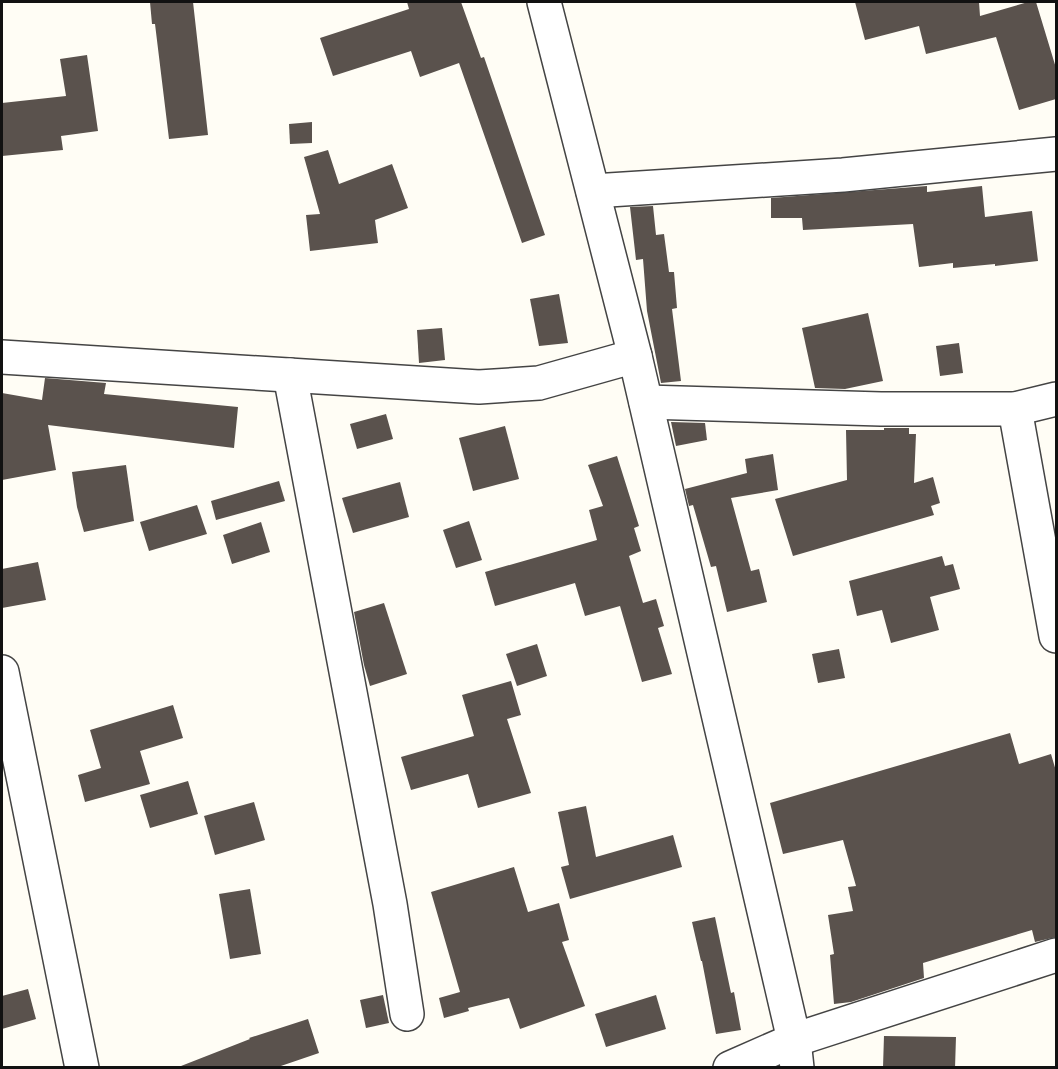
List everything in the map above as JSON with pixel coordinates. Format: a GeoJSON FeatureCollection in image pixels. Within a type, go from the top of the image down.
{"type":"FeatureCollection","features":[{"type":"Feature","properties":{"kind":"street"},"geometry":{"type":"LineString","coordinates":[[544,2],[635,356],[796,1054]]}},
{"type":"Feature","properties":{"kind":"street"},"geometry":{"type":"LineString","coordinates":[[592,191],[843,175],[1056,154]]}},
{"type":"Feature","properties":{"kind":"street"},"geometry":{"type":"LineString","coordinates":[[2,357],[479,387],[539,383],[635,356]]}},
{"type":"Feature","properties":{"kind":"street"},"geometry":{"type":"LineString","coordinates":[[290,375],[388,892],[406,1014]]}},
{"type":"Feature","properties":{"kind":"street"},"geometry":{"type":"LineString","coordinates":[[646,402],[881,409],[1015,409],[1056,399]]}},
{"type":"Feature","properties":{"kind":"street"},"geometry":{"type":"LineString","coordinates":[[1015,409],[1056,636]]}},
{"type":"Feature","properties":{"kind":"street"},"geometry":{"type":"LineString","coordinates":[[2,672],[82,1068]]}},
{"type":"Feature","properties":{"kind":"street"},"geometry":{"type":"LineString","coordinates":[[730,1068],[796,1054],[1056,955]]}},
{"type":"Feature","properties":{"kind":"building"},"geometry":{"type":"Polygon","coordinates":[[[150,2],[193,2],[208,135],[169,139],[155,24],[152,24],[150,2]]]}},
{"type":"Feature","properties":{"kind":"building"},"geometry":{"type":"Polygon","coordinates":[[[407,2],[461,2],[481,58],[484,57],[545,235],[522,243],[459,63],[420,77],[411,51],[333,76],[320,38],[409,9],[407,2]]]}},
{"type":"Feature","properties":{"kind":"building"},"geometry":{"type":"Polygon","coordinates":[[[855,2],[979,2],[980,16],[1028,2],[1036,2],[1056,68],[1056,99],[1019,110],[996,37],[926,54],[919,26],[865,40],[855,2]]]}},
{"type":"Feature","properties":{"kind":"building"},"geometry":{"type":"Polygon","coordinates":[[[87,55],[98,131],[61,136],[63,150],[2,156],[2,103],[66,96],[60,59],[87,55]]]}},
{"type":"Feature","properties":{"kind":"building"},"geometry":{"type":"Polygon","coordinates":[[[312,122],[312,143],[290,144],[289,124],[312,122]]]}},
{"type":"Feature","properties":{"kind":"building"},"geometry":{"type":"Polygon","coordinates":[[[328,150],[339,184],[392,164],[408,208],[375,220],[378,243],[310,251],[306,215],[320,214],[304,157],[328,150]]]}},
{"type":"Feature","properties":{"kind":"building"},"geometry":{"type":"Polygon","coordinates":[[[927,186],[927,192],[982,186],[985,217],[1032,211],[1038,261],[995,266],[995,264],[953,268],[953,263],[919,267],[913,224],[803,230],[802,218],[771,218],[771,198],[927,186]]]}},
{"type":"Feature","properties":{"kind":"building"},"geometry":{"type":"Polygon","coordinates":[[[653,206],[656,235],[664,234],[669,272],[674,272],[677,308],[672,309],[681,381],[661,383],[647,311],[643,259],[636,260],[630,207],[653,206]]]}},
{"type":"Feature","properties":{"kind":"building"},"geometry":{"type":"Polygon","coordinates":[[[559,294],[568,343],[539,346],[530,299],[559,294]]]}},
{"type":"Feature","properties":{"kind":"building"},"geometry":{"type":"Polygon","coordinates":[[[868,313],[883,381],[845,389],[815,388],[802,328],[868,313]]]}},
{"type":"Feature","properties":{"kind":"building"},"geometry":{"type":"Polygon","coordinates":[[[442,328],[445,360],[419,363],[417,330],[442,328]]]}},
{"type":"Feature","properties":{"kind":"building"},"geometry":{"type":"Polygon","coordinates":[[[959,343],[963,373],[940,376],[936,346],[959,343]]]}},
{"type":"Feature","properties":{"kind":"building"},"geometry":{"type":"Polygon","coordinates":[[[45,378],[106,383],[104,394],[238,407],[234,448],[48,425],[56,470],[2,480],[2,393],[42,400],[45,378]]]}},
{"type":"Feature","properties":{"kind":"building"},"geometry":{"type":"Polygon","coordinates":[[[386,414],[393,439],[357,449],[350,424],[386,414]]]}},
{"type":"Feature","properties":{"kind":"building"},"geometry":{"type":"Polygon","coordinates":[[[671,422],[705,423],[707,440],[676,446],[671,422]]]}},
{"type":"Feature","properties":{"kind":"building"},"geometry":{"type":"Polygon","coordinates":[[[505,426],[519,479],[473,491],[459,438],[505,426]]]}},
{"type":"Feature","properties":{"kind":"building"},"geometry":{"type":"Polygon","coordinates":[[[884,428],[909,428],[909,434],[916,434],[914,483],[933,477],[940,503],[931,506],[934,515],[793,556],[775,499],[847,480],[846,430],[884,430],[884,428]]]}},
{"type":"Feature","properties":{"kind":"building"},"geometry":{"type":"Polygon","coordinates":[[[773,454],[778,490],[731,498],[751,571],[759,569],[767,602],[727,612],[716,566],[711,567],[693,505],[689,506],[685,489],[747,473],[745,459],[773,454]]]}},
{"type":"Feature","properties":{"kind":"building"},"geometry":{"type":"Polygon","coordinates":[[[617,456],[639,526],[634,528],[641,551],[629,556],[643,603],[656,599],[664,626],[658,628],[672,674],[642,682],[620,606],[585,616],[575,583],[495,606],[485,572],[597,540],[589,510],[603,506],[588,465],[617,456]]]}},
{"type":"Feature","properties":{"kind":"building"},"geometry":{"type":"Polygon","coordinates":[[[126,465],[134,521],[84,532],[77,507],[72,472],[126,465]]]}},
{"type":"Feature","properties":{"kind":"building"},"geometry":{"type":"Polygon","coordinates":[[[279,481],[285,501],[216,520],[211,501],[279,481]]]}},
{"type":"Feature","properties":{"kind":"building"},"geometry":{"type":"Polygon","coordinates":[[[400,482],[409,517],[353,533],[342,498],[400,482]]]}},
{"type":"Feature","properties":{"kind":"building"},"geometry":{"type":"Polygon","coordinates":[[[197,505],[207,534],[149,551],[140,522],[197,505]]]}},
{"type":"Feature","properties":{"kind":"building"},"geometry":{"type":"Polygon","coordinates":[[[469,521],[482,560],[456,568],[443,530],[469,521]]]}},
{"type":"Feature","properties":{"kind":"building"},"geometry":{"type":"Polygon","coordinates":[[[261,522],[270,552],[232,564],[223,535],[261,522]]]}},
{"type":"Feature","properties":{"kind":"building"},"geometry":{"type":"Polygon","coordinates":[[[942,556],[945,566],[953,564],[960,589],[930,597],[939,630],[891,643],[882,610],[857,616],[849,581],[942,556]]]}},
{"type":"Feature","properties":{"kind":"building"},"geometry":{"type":"Polygon","coordinates":[[[38,562],[46,600],[2,608],[2,569],[38,562]]]}},
{"type":"Feature","properties":{"kind":"building"},"geometry":{"type":"Polygon","coordinates":[[[384,603],[407,674],[370,686],[354,612],[384,603]]]}},
{"type":"Feature","properties":{"kind":"building"},"geometry":{"type":"Polygon","coordinates":[[[537,644],[547,676],[517,686],[506,654],[537,644]]]}},
{"type":"Feature","properties":{"kind":"building"},"geometry":{"type":"Polygon","coordinates":[[[839,649],[845,678],[818,683],[812,654],[839,649]]]}},
{"type":"Feature","properties":{"kind":"building"},"geometry":{"type":"Polygon","coordinates":[[[511,681],[521,715],[507,719],[531,793],[478,808],[468,774],[411,790],[401,757],[474,736],[462,695],[511,681]]]}},
{"type":"Feature","properties":{"kind":"building"},"geometry":{"type":"Polygon","coordinates":[[[173,705],[183,738],[140,751],[150,784],[85,802],[78,775],[101,768],[90,730],[173,705]]]}},
{"type":"Feature","properties":{"kind":"building"},"geometry":{"type":"Polygon","coordinates":[[[1010,733],[1019,764],[1051,754],[1056,771],[1056,937],[1035,942],[1032,930],[923,963],[924,978],[851,1002],[834,1004],[830,955],[834,954],[828,915],[853,911],[848,887],[856,886],[843,840],[783,854],[770,803],[1010,733]]]}},
{"type":"Feature","properties":{"kind":"building"},"geometry":{"type":"Polygon","coordinates":[[[188,781],[198,814],[150,828],[140,795],[188,781]]]}},
{"type":"Feature","properties":{"kind":"building"},"geometry":{"type":"Polygon","coordinates":[[[254,802],[265,840],[215,855],[204,816],[254,802]]]}},
{"type":"Feature","properties":{"kind":"building"},"geometry":{"type":"Polygon","coordinates":[[[586,806],[596,857],[673,835],[682,867],[570,899],[561,867],[569,865],[558,812],[586,806]]]}},
{"type":"Feature","properties":{"kind":"building"},"geometry":{"type":"Polygon","coordinates":[[[514,867],[528,912],[559,903],[569,940],[562,942],[585,1006],[520,1029],[509,998],[468,1008],[469,1011],[444,1018],[439,998],[460,992],[431,892],[514,867]]]}},
{"type":"Feature","properties":{"kind":"building"},"geometry":{"type":"Polygon","coordinates":[[[250,889],[261,954],[230,959],[219,894],[250,889]]]}},
{"type":"Feature","properties":{"kind":"building"},"geometry":{"type":"Polygon","coordinates":[[[715,917],[741,1030],[716,1034],[692,922],[715,917]]]}},
{"type":"Feature","properties":{"kind":"building"},"geometry":{"type":"Polygon","coordinates":[[[28,989],[36,1019],[2,1029],[2,996],[28,989]]]}},
{"type":"Feature","properties":{"kind":"building"},"geometry":{"type":"Polygon","coordinates":[[[383,995],[389,1023],[366,1028],[360,1000],[383,995]]]}},
{"type":"Feature","properties":{"kind":"building"},"geometry":{"type":"Polygon","coordinates":[[[656,995],[666,1029],[606,1047],[595,1014],[656,995]]]}},
{"type":"Feature","properties":{"kind":"building"},"geometry":{"type":"Polygon","coordinates":[[[308,1019],[319,1053],[275,1068],[181,1068],[181,1066],[249,1038],[308,1019]]]}},
{"type":"Feature","properties":{"kind":"building"},"geometry":{"type":"Polygon","coordinates":[[[884,1036],[956,1037],[955,1068],[883,1067],[884,1036]]]}}]}
